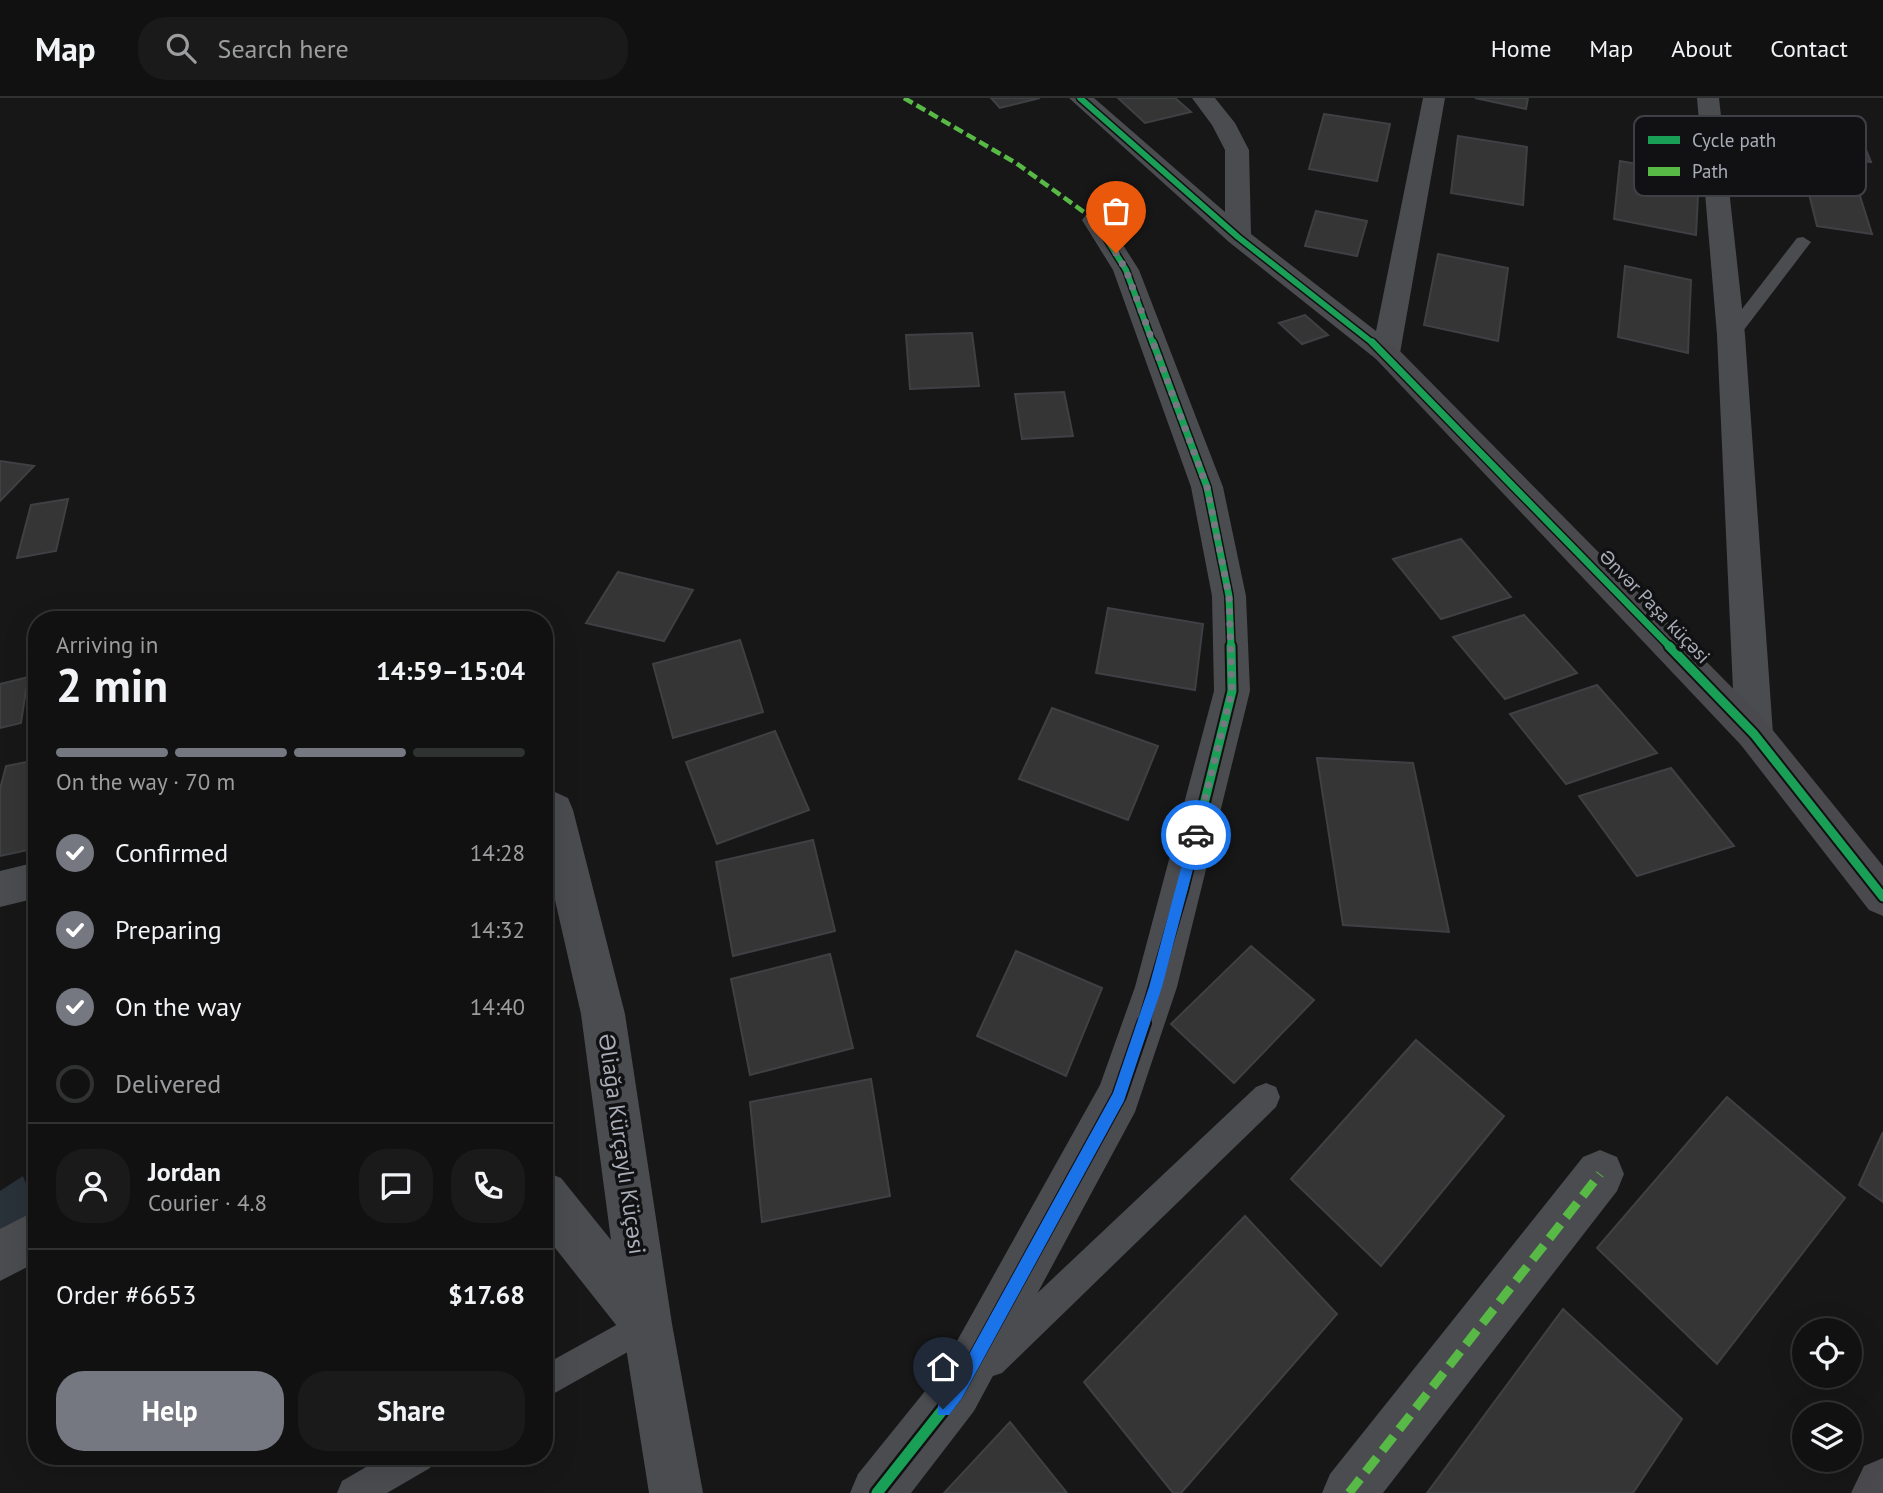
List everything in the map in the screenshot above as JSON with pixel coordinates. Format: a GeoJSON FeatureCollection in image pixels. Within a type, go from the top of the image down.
{"type":"FeatureCollection","features":[{"type":"Feature","properties":{"kind":"street"},"geometry":{"type":"LineString","coordinates":[[1080,98],[1238,237],[1386,353],[1434,98]]}},
{"type":"Feature","properties":{"kind":"street"},"geometry":{"type":"LineString","coordinates":[[1203,98],[1223,123],[1237,150],[1238,237]]}},
{"type":"Feature","properties":{"kind":"street"},"geometry":{"type":"LineString","coordinates":[[1708,98],[1710,116]]}},
{"type":"Feature","properties":{"kind":"street"},"geometry":{"type":"LineString","coordinates":[[1718,196],[1731,335],[1754,734]]}},
{"type":"Feature","properties":{"kind":"street"},"geometry":{"type":"LineString","coordinates":[[877,1493],[956,1393],[1119,1096],[1180,902],[1232,691],[1229,596],[1207,487],[1126,270],[1095,220]]}},
{"type":"Feature","properties":{"kind":"street","name":"Ənvər Paşa küçəsi"},"geometry":{"type":"LineString","coordinates":[[1386,353],[1754,734],[1883,897]]}},
{"type":"Feature","properties":{"kind":"street","name":"Əliağa Kürçaylı Küçəsi"},"geometry":{"type":"LineString","coordinates":[[553,809],[603,1014],[647,1324],[676,1493]]}},
{"type":"Feature","properties":{"kind":"street"},"geometry":{"type":"LineString","coordinates":[[0,889],[28,882]]}},
{"type":"Feature","properties":{"kind":"street"},"geometry":{"type":"LineString","coordinates":[[1349,1493],[1600,1174]]}},
{"type":"Feature","properties":{"kind":"street"},"geometry":{"type":"LineString","coordinates":[[553,1206],[647,1324]]}},
{"type":"Feature","properties":{"kind":"street"},"geometry":{"type":"LineString","coordinates":[[0,1257],[28,1240]]}},
{"type":"Feature","properties":{"kind":"street"},"geometry":{"type":"LineString","coordinates":[[1878,1493],[1883,1485]]}},
{"type":"Feature","properties":{"kind":"lane"},"geometry":{"type":"LineString","coordinates":[[1731,335],[1803,242]]}},
{"type":"Feature","properties":{"kind":"lane"},"geometry":{"type":"LineString","coordinates":[[956,1393],[1266,1097]]}},
{"type":"Feature","properties":{"kind":"lane"},"geometry":{"type":"LineString","coordinates":[[553,1378],[647,1324]]}},
{"type":"Feature","properties":{"kind":"lane"},"geometry":{"type":"LineString","coordinates":[[354,1493],[402,1465]]}},
{"type":"Feature","properties":{"kind":"shaded area"},"geometry":{"type":"Polygon","coordinates":[[[23,1176],[28,1189],[28,1218],[0,1236],[0,1191],[23,1176]]]}},
{"type":"Feature","properties":{"kind":"building"},"geometry":{"type":"Polygon","coordinates":[[[991,98],[1040,98],[1000,108],[991,98]]]}},
{"type":"Feature","properties":{"kind":"building"},"geometry":{"type":"Polygon","coordinates":[[[1118,98],[1175,98],[1191,112],[1145,123],[1118,98]]]}},
{"type":"Feature","properties":{"kind":"building"},"geometry":{"type":"Polygon","coordinates":[[[1475,98],[1528,98],[1526,109],[1475,98]]]}},
{"type":"Feature","properties":{"kind":"building"},"geometry":{"type":"Polygon","coordinates":[[[1324,114],[1390,124],[1377,181],[1309,169],[1324,114]]]}},
{"type":"Feature","properties":{"kind":"building"},"geometry":{"type":"Polygon","coordinates":[[[1458,136],[1527,147],[1523,205],[1451,193],[1458,136]]]}},
{"type":"Feature","properties":{"kind":"building"},"geometry":{"type":"Polygon","coordinates":[[[1620,161],[1634,163],[1634,196],[1698,196],[1696,235],[1614,219],[1620,161]]]}},
{"type":"Feature","properties":{"kind":"building"},"geometry":{"type":"Polygon","coordinates":[[[1810,196],[1860,196],[1872,234],[1817,226],[1810,196]]]}},
{"type":"Feature","properties":{"kind":"building"},"geometry":{"type":"Polygon","coordinates":[[[1316,211],[1367,221],[1357,256],[1305,246],[1316,211]]]}},
{"type":"Feature","properties":{"kind":"building"},"geometry":{"type":"Polygon","coordinates":[[[1438,254],[1508,268],[1498,341],[1424,325],[1438,254]]]}},
{"type":"Feature","properties":{"kind":"building"},"geometry":{"type":"Polygon","coordinates":[[[1625,266],[1691,280],[1688,353],[1618,337],[1625,266]]]}},
{"type":"Feature","properties":{"kind":"building"},"geometry":{"type":"Polygon","coordinates":[[[1305,315],[1328,335],[1302,344],[1279,323],[1305,315]]]}},
{"type":"Feature","properties":{"kind":"building"},"geometry":{"type":"Polygon","coordinates":[[[972,333],[979,386],[910,389],[906,335],[972,333]]]}},
{"type":"Feature","properties":{"kind":"building"},"geometry":{"type":"Polygon","coordinates":[[[1064,392],[1073,436],[1022,439],[1015,394],[1064,392]]]}},
{"type":"Feature","properties":{"kind":"building"},"geometry":{"type":"Polygon","coordinates":[[[0,461],[34,466],[0,501],[0,461]]]}},
{"type":"Feature","properties":{"kind":"building"},"geometry":{"type":"Polygon","coordinates":[[[68,499],[56,551],[17,558],[31,505],[68,499]]]}},
{"type":"Feature","properties":{"kind":"building"},"geometry":{"type":"Polygon","coordinates":[[[1461,539],[1511,597],[1441,619],[1393,559],[1461,539]]]}},
{"type":"Feature","properties":{"kind":"building"},"geometry":{"type":"Polygon","coordinates":[[[618,572],[693,590],[664,641],[586,623],[618,572]]]}},
{"type":"Feature","properties":{"kind":"building"},"geometry":{"type":"Polygon","coordinates":[[[1108,608],[1203,624],[1195,690],[1096,673],[1108,608]]]}},
{"type":"Feature","properties":{"kind":"building"},"geometry":{"type":"Polygon","coordinates":[[[1524,615],[1577,673],[1505,699],[1453,637],[1524,615]]]}},
{"type":"Feature","properties":{"kind":"building"},"geometry":{"type":"Polygon","coordinates":[[[740,640],[763,712],[673,738],[653,664],[740,640]]]}},
{"type":"Feature","properties":{"kind":"building"},"geometry":{"type":"Polygon","coordinates":[[[28,677],[21,723],[0,728],[0,684],[28,677]]]}},
{"type":"Feature","properties":{"kind":"building"},"geometry":{"type":"Polygon","coordinates":[[[1597,685],[1657,753],[1566,784],[1510,714],[1597,685]]]}},
{"type":"Feature","properties":{"kind":"building"},"geometry":{"type":"Polygon","coordinates":[[[1052,708],[1158,746],[1128,820],[1019,779],[1052,708]]]}},
{"type":"Feature","properties":{"kind":"building"},"geometry":{"type":"Polygon","coordinates":[[[775,731],[809,810],[717,844],[686,762],[775,731]]]}},
{"type":"Feature","properties":{"kind":"building"},"geometry":{"type":"Polygon","coordinates":[[[1317,758],[1413,763],[1449,932],[1343,925],[1317,758]]]}},
{"type":"Feature","properties":{"kind":"building"},"geometry":{"type":"Polygon","coordinates":[[[28,762],[28,850],[0,856],[0,789],[6,766],[28,762]]]}},
{"type":"Feature","properties":{"kind":"building"},"geometry":{"type":"Polygon","coordinates":[[[1671,768],[1734,846],[1637,876],[1579,796],[1671,768]]]}},
{"type":"Feature","properties":{"kind":"building"},"geometry":{"type":"Polygon","coordinates":[[[813,840],[835,931],[733,956],[716,862],[813,840]]]}},
{"type":"Feature","properties":{"kind":"building"},"geometry":{"type":"Polygon","coordinates":[[[1251,946],[1314,1000],[1234,1083],[1171,1024],[1251,946]]]}},
{"type":"Feature","properties":{"kind":"building"},"geometry":{"type":"Polygon","coordinates":[[[1016,951],[1102,988],[1066,1076],[977,1036],[1016,951]]]}},
{"type":"Feature","properties":{"kind":"building"},"geometry":{"type":"Polygon","coordinates":[[[830,954],[853,1048],[750,1075],[731,979],[830,954]]]}},
{"type":"Feature","properties":{"kind":"building"},"geometry":{"type":"Polygon","coordinates":[[[1416,1040],[1504,1116],[1381,1266],[1291,1179],[1416,1040]]]}},
{"type":"Feature","properties":{"kind":"building"},"geometry":{"type":"Polygon","coordinates":[[[871,1079],[890,1196],[762,1222],[750,1102],[871,1079]]]}},
{"type":"Feature","properties":{"kind":"building"},"geometry":{"type":"Polygon","coordinates":[[[1727,1097],[1845,1198],[1717,1364],[1597,1248],[1727,1097]]]}},
{"type":"Feature","properties":{"kind":"building"},"geometry":{"type":"Polygon","coordinates":[[[1883,1132],[1883,1202],[1859,1185],[1883,1132]]]}},
{"type":"Feature","properties":{"kind":"building"},"geometry":{"type":"Polygon","coordinates":[[[1245,1216],[1337,1314],[1181,1493],[1173,1493],[1084,1382],[1245,1216]]]}},
{"type":"Feature","properties":{"kind":"building"},"geometry":{"type":"Polygon","coordinates":[[[1563,1309],[1682,1419],[1633,1493],[1427,1493],[1563,1309]]]}},
{"type":"Feature","properties":{"kind":"building"},"geometry":{"type":"Polygon","coordinates":[[[1010,1422],[1067,1493],[944,1493],[1010,1422]]]}},
{"type":"Feature","properties":{"kind":"marked path"},"geometry":{"type":"LineString","coordinates":[[904,98],[1016,163],[1095,220]]}},
{"type":"Feature","properties":{"kind":"marked path"},"geometry":{"type":"LineString","coordinates":[[1349,1493],[1600,1174]]}},
{"type":"Feature","properties":{"kind":"cycle path"},"geometry":{"type":"LineString","coordinates":[[1080,98],[1238,237],[1386,353],[1754,734],[1883,897]]}},
{"type":"Feature","properties":{"kind":"cycle path"},"geometry":{"type":"LineString","coordinates":[[877,1493],[956,1393],[1119,1096],[1156,987],[1232,691],[1229,596],[1207,487],[1126,270],[1095,220]]}},
{"type":"Feature","properties":{"kind":"way so far"},"geometry":{"type":"LineString","coordinates":[[1116,253],[1126,270],[1207,487],[1229,596],[1232,691],[1196,835]]}},
{"type":"Feature","properties":{"kind":"route"},"geometry":{"type":"LineString","coordinates":[[943,1409],[956,1393],[1119,1096],[1156,987],[1196,835]]}}]}
